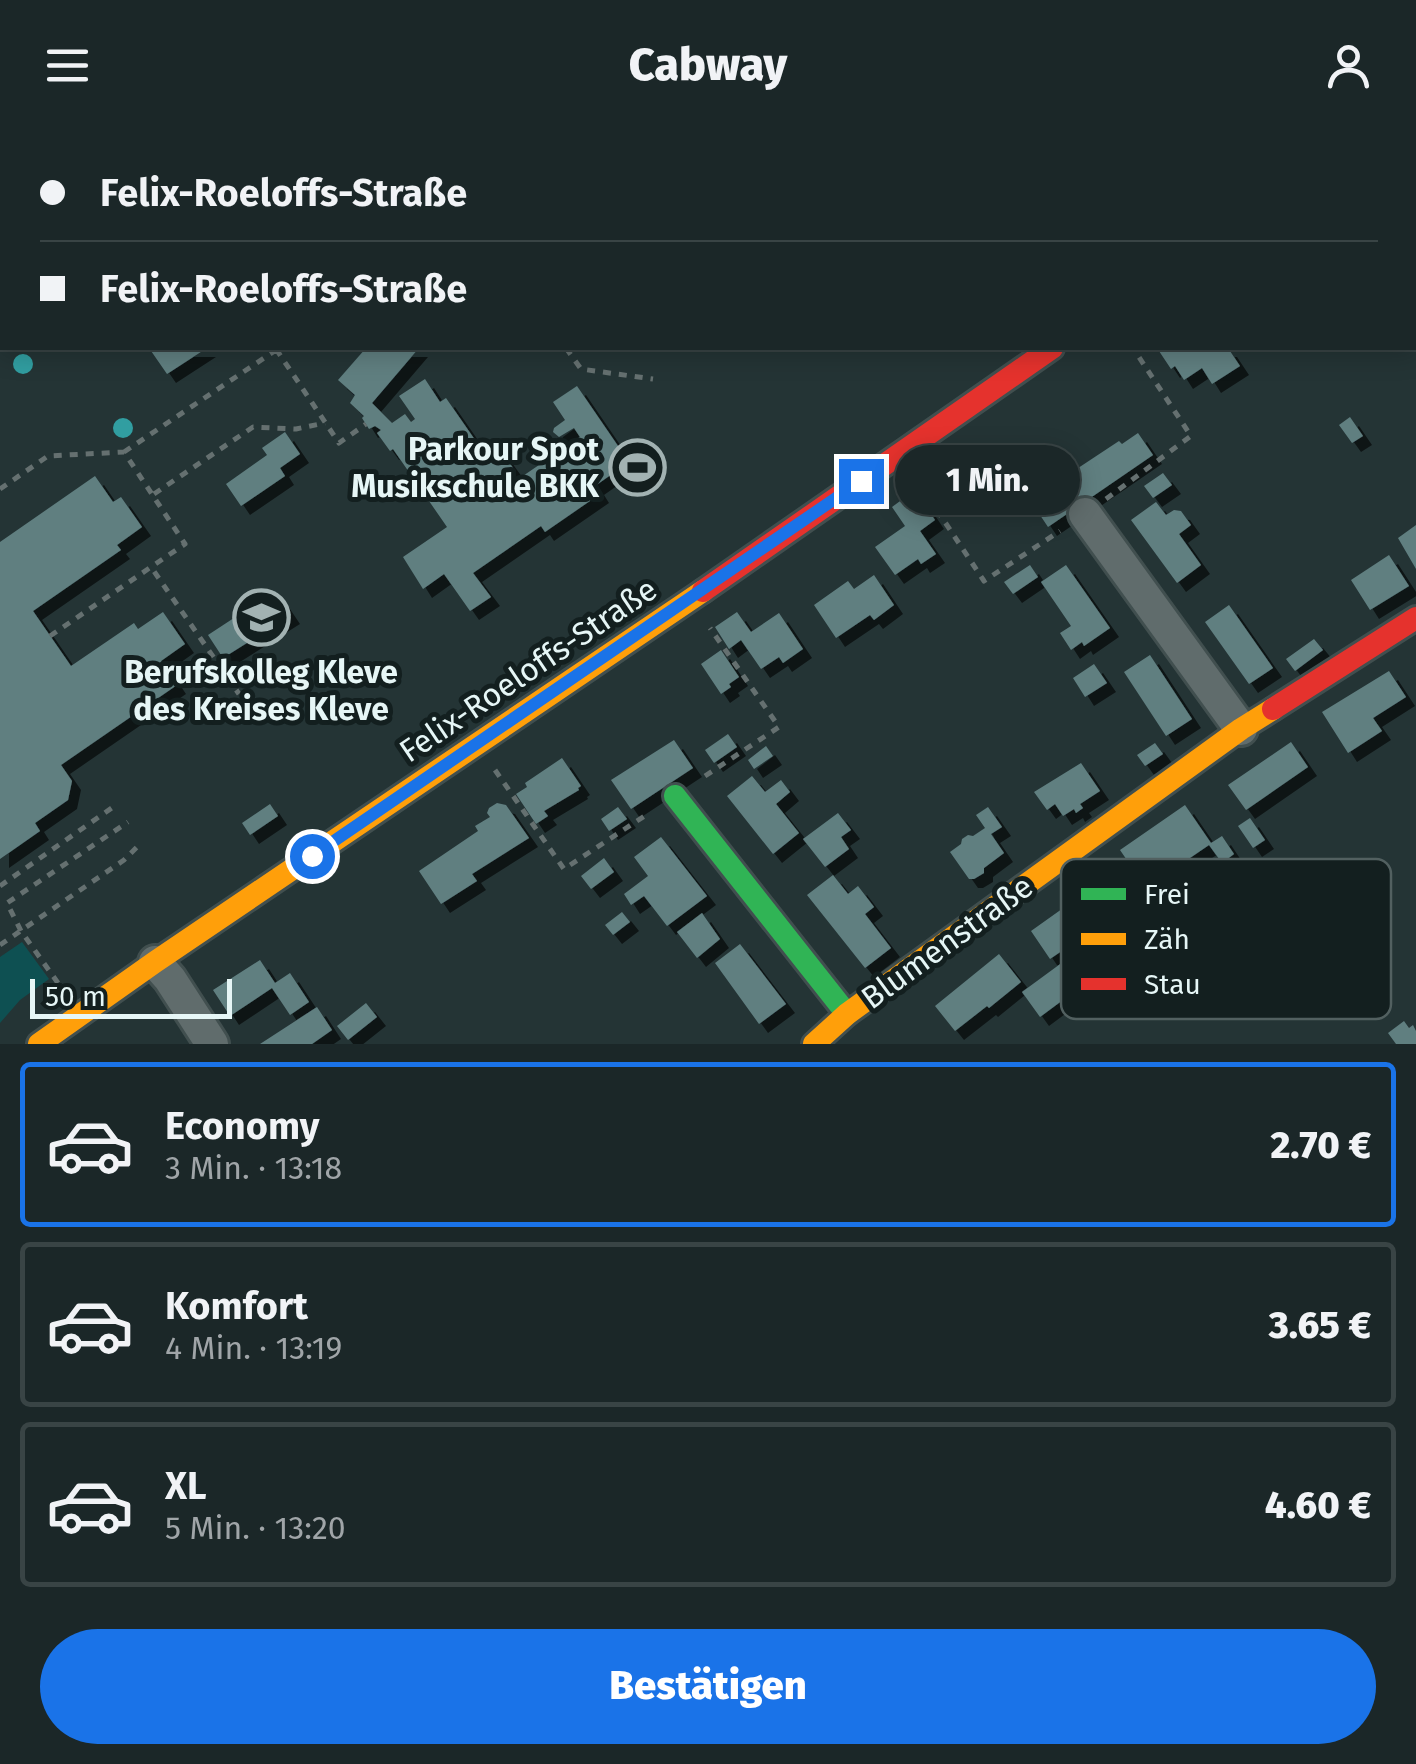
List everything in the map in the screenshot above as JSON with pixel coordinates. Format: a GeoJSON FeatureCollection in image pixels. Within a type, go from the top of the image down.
{"type":"FeatureCollection","features":[{"type":"Feature","properties":{"kind":"street","name":"Felix-Roeloffs-Straße"},"geometry":{"type":"LineString","coordinates":[[39,1044],[1049,350]]}},
{"type":"Feature","properties":{"kind":"street"},"geometry":{"type":"LineString","coordinates":[[1085,514],[1240,729]]}},
{"type":"Feature","properties":{"kind":"street","name":"Blumenstraße"},"geometry":{"type":"LineString","coordinates":[[814,1044],[847,1014],[1240,729],[1416,618]]}},
{"type":"Feature","properties":{"kind":"street","name":"Blumenstraße"},"geometry":{"type":"LineString","coordinates":[[675,796],[847,1014]]}},
{"type":"Feature","properties":{"kind":"street"},"geometry":{"type":"LineString","coordinates":[[156,962],[212,1044]]}},
{"type":"Feature","properties":{"kind":"path"},"geometry":{"type":"LineString","coordinates":[[0,489],[48,456],[124,452],[274,350]]}},
{"type":"Feature","properties":{"kind":"path"},"geometry":{"type":"LineString","coordinates":[[278,350],[340,444],[366,424]]}},
{"type":"Feature","properties":{"kind":"path"},"geometry":{"type":"LineString","coordinates":[[567,350],[580,369],[652,379]]}},
{"type":"Feature","properties":{"kind":"path"},"geometry":{"type":"LineString","coordinates":[[153,494],[253,427],[296,430],[325,423]]}},
{"type":"Feature","properties":{"kind":"path"},"geometry":{"type":"LineString","coordinates":[[50,636],[186,544],[124,452]]}},
{"type":"Feature","properties":{"kind":"path"},"geometry":{"type":"LineString","coordinates":[[151,567],[238,694]]}},
{"type":"Feature","properties":{"kind":"path"},"geometry":{"type":"LineString","coordinates":[[0,886],[116,805]]}},
{"type":"Feature","properties":{"kind":"path"},"geometry":{"type":"LineString","coordinates":[[58,984],[21,931],[7,903],[128,822]]}},
{"type":"Feature","properties":{"kind":"path"},"geometry":{"type":"LineString","coordinates":[[0,945],[124,860],[142,842]]}},
{"type":"Feature","properties":{"kind":"shaded area"},"geometry":{"type":"Polygon","coordinates":[[[22,942],[49,979],[20,1000],[0,1023],[0,957],[22,942]]]}},
{"type":"Feature","properties":{"kind":"building"},"geometry":{"type":"Polygon","coordinates":[[[150,350],[204,350],[167,374],[150,350]]]}},
{"type":"Feature","properties":{"kind":"building"},"geometry":{"type":"Polygon","coordinates":[[[364,350],[417,350],[372,403],[392,423],[405,414],[411,422],[415,419],[399,396],[425,379],[440,402],[446,398],[491,463],[503,454],[517,480],[580,437],[574,428],[559,437],[553,432],[565,420],[553,402],[577,386],[629,462],[595,486],[600,494],[545,532],[541,526],[473,573],[491,597],[470,611],[444,574],[423,589],[403,557],[447,527],[393,449],[390,451],[377,433],[381,430],[375,426],[369,429],[364,416],[350,403],[355,395],[338,380],[364,350]]]}},
{"type":"Feature","properties":{"kind":"building"},"geometry":{"type":"Polygon","coordinates":[[[1158,350],[1229,350],[1240,366],[1212,384],[1202,368],[1184,380],[1175,366],[1171,369],[1158,350]]]}},
{"type":"Feature","properties":{"kind":"building"},"geometry":{"type":"Polygon","coordinates":[[[1350,417],[1363,436],[1352,443],[1339,425],[1350,417]]]}},
{"type":"Feature","properties":{"kind":"building"},"geometry":{"type":"Polygon","coordinates":[[[285,432],[300,454],[280,468],[285,476],[241,506],[226,484],[267,455],[262,448],[285,432]]]}},
{"type":"Feature","properties":{"kind":"building"},"geometry":{"type":"Polygon","coordinates":[[[1138,433],[1153,455],[1048,527],[1020,485],[1053,463],[1063,478],[1138,433]]]}},
{"type":"Feature","properties":{"kind":"building"},"geometry":{"type":"Polygon","coordinates":[[[1163,473],[1172,485],[1153,498],[1144,486],[1163,473]]]}},
{"type":"Feature","properties":{"kind":"building"},"geometry":{"type":"Polygon","coordinates":[[[95,476],[113,502],[121,497],[142,527],[117,545],[121,550],[33,611],[71,666],[134,623],[138,629],[163,612],[185,644],[161,661],[177,685],[61,765],[72,781],[68,800],[35,823],[40,831],[0,859],[0,542],[95,476]]]}},
{"type":"Feature","properties":{"kind":"building"},"geometry":{"type":"Polygon","coordinates":[[[915,490],[935,520],[920,531],[936,554],[921,564],[918,559],[895,575],[875,547],[905,526],[892,507],[915,490]]]}},
{"type":"Feature","properties":{"kind":"building"},"geometry":{"type":"Polygon","coordinates":[[[1156,502],[1166,515],[1181,511],[1191,525],[1179,534],[1201,565],[1177,583],[1131,520],[1156,502]]]}},
{"type":"Feature","properties":{"kind":"building"},"geometry":{"type":"Polygon","coordinates":[[[1416,525],[1416,569],[1398,538],[1416,525]]]}},
{"type":"Feature","properties":{"kind":"building"},"geometry":{"type":"Polygon","coordinates":[[[1389,555],[1409,586],[1370,610],[1351,580],[1389,555]]]}},
{"type":"Feature","properties":{"kind":"building"},"geometry":{"type":"Polygon","coordinates":[[[1030,565],[1038,577],[1013,594],[1004,582],[1030,565]]]}},
{"type":"Feature","properties":{"kind":"building"},"geometry":{"type":"Polygon","coordinates":[[[1066,565],[1110,628],[1071,650],[1060,633],[1071,626],[1041,582],[1066,565]]]}},
{"type":"Feature","properties":{"kind":"building"},"geometry":{"type":"Polygon","coordinates":[[[874,575],[894,605],[874,620],[870,615],[836,638],[814,605],[848,581],[854,589],[874,575]]]}},
{"type":"Feature","properties":{"kind":"building"},"geometry":{"type":"Polygon","coordinates":[[[275,591],[291,615],[223,658],[208,635],[275,591]]]}},
{"type":"Feature","properties":{"kind":"building"},"geometry":{"type":"Polygon","coordinates":[[[1229,605],[1273,668],[1249,684],[1205,622],[1229,605]]]}},
{"type":"Feature","properties":{"kind":"building"},"geometry":{"type":"Polygon","coordinates":[[[737,612],[751,632],[779,613],[803,649],[783,663],[779,657],[761,669],[741,640],[729,649],[715,627],[737,612]]]}},
{"type":"Feature","properties":{"kind":"building"},"geometry":{"type":"Polygon","coordinates":[[[1314,639],[1323,650],[1295,671],[1286,659],[1314,639]]]}},
{"type":"Feature","properties":{"kind":"building"},"geometry":{"type":"Polygon","coordinates":[[[721,650],[739,677],[721,694],[701,664],[721,650]]]}},
{"type":"Feature","properties":{"kind":"building"},"geometry":{"type":"Polygon","coordinates":[[[1150,655],[1192,719],[1166,736],[1124,672],[1150,655]]]}},
{"type":"Feature","properties":{"kind":"building"},"geometry":{"type":"Polygon","coordinates":[[[1094,664],[1107,683],[1085,697],[1073,678],[1094,664]]]}},
{"type":"Feature","properties":{"kind":"building"},"geometry":{"type":"Polygon","coordinates":[[[1389,671],[1406,697],[1373,718],[1382,731],[1348,753],[1322,712],[1389,671]]]}},
{"type":"Feature","properties":{"kind":"building"},"geometry":{"type":"Polygon","coordinates":[[[728,734],[737,747],[714,763],[705,750],[728,734]]]}},
{"type":"Feature","properties":{"kind":"building"},"geometry":{"type":"Polygon","coordinates":[[[674,740],[693,768],[631,809],[611,780],[674,740]]]}},
{"type":"Feature","properties":{"kind":"building"},"geometry":{"type":"Polygon","coordinates":[[[1291,742],[1308,767],[1246,810],[1228,785],[1291,742]]]}},
{"type":"Feature","properties":{"kind":"building"},"geometry":{"type":"Polygon","coordinates":[[[1155,743],[1163,754],[1145,766],[1137,755],[1155,743]]]}},
{"type":"Feature","properties":{"kind":"building"},"geometry":{"type":"Polygon","coordinates":[[[766,746],[773,756],[754,769],[748,760],[766,746]]]}},
{"type":"Feature","properties":{"kind":"building"},"geometry":{"type":"Polygon","coordinates":[[[562,758],[581,786],[544,811],[548,816],[536,824],[516,794],[527,787],[525,783],[562,758]]]}},
{"type":"Feature","properties":{"kind":"building"},"geometry":{"type":"Polygon","coordinates":[[[1081,763],[1100,791],[1080,804],[1083,808],[1076,813],[1074,809],[1063,816],[1055,804],[1047,810],[1034,792],[1081,763]]]}},
{"type":"Feature","properties":{"kind":"building"},"geometry":{"type":"Polygon","coordinates":[[[752,776],[765,792],[781,780],[790,792],[776,804],[799,833],[773,854],[727,796],[752,776]]]}},
{"type":"Feature","properties":{"kind":"building"},"geometry":{"type":"Polygon","coordinates":[[[497,803],[506,805],[529,838],[472,874],[477,881],[441,904],[419,871],[478,831],[475,826],[490,817],[489,808],[497,803]]]}},
{"type":"Feature","properties":{"kind":"building"},"geometry":{"type":"Polygon","coordinates":[[[270,804],[278,816],[250,835],[242,823],[270,804]]]}},
{"type":"Feature","properties":{"kind":"building"},"geometry":{"type":"Polygon","coordinates":[[[1185,805],[1211,843],[1222,836],[1234,854],[1219,859],[1209,845],[1188,859],[1126,859],[1120,850],[1185,805]]]}},
{"type":"Feature","properties":{"kind":"building"},"geometry":{"type":"Polygon","coordinates":[[[618,807],[627,819],[609,831],[601,819],[618,807]]]}},
{"type":"Feature","properties":{"kind":"building"},"geometry":{"type":"Polygon","coordinates":[[[988,807],[1002,827],[991,834],[1004,853],[984,868],[984,873],[969,879],[950,852],[962,839],[985,828],[976,815],[988,807]]]}},
{"type":"Feature","properties":{"kind":"building"},"geometry":{"type":"Polygon","coordinates":[[[838,813],[851,830],[841,837],[849,849],[825,867],[803,839],[838,813]]]}},
{"type":"Feature","properties":{"kind":"building"},"geometry":{"type":"Polygon","coordinates":[[[1250,818],[1265,840],[1253,848],[1238,826],[1250,818]]]}},
{"type":"Feature","properties":{"kind":"building"},"geometry":{"type":"Polygon","coordinates":[[[661,837],[707,896],[667,926],[644,896],[631,905],[624,894],[648,876],[634,857],[661,837]]]}},
{"type":"Feature","properties":{"kind":"building"},"geometry":{"type":"Polygon","coordinates":[[[604,858],[614,872],[591,889],[581,876],[604,858]]]}},
{"type":"Feature","properties":{"kind":"building"},"geometry":{"type":"Polygon","coordinates":[[[833,875],[848,894],[858,886],[874,907],[865,914],[891,948],[865,968],[807,895],[833,875]]]}},
{"type":"Feature","properties":{"kind":"building"},"geometry":{"type":"Polygon","coordinates":[[[1061,910],[1061,951],[1050,959],[1031,931],[1061,910]]]}},
{"type":"Feature","properties":{"kind":"building"},"geometry":{"type":"Polygon","coordinates":[[[622,912],[630,922],[613,935],[605,925],[622,912]]]}},
{"type":"Feature","properties":{"kind":"building"},"geometry":{"type":"Polygon","coordinates":[[[702,913],[720,939],[697,958],[677,932],[702,913]]]}},
{"type":"Feature","properties":{"kind":"building"},"geometry":{"type":"Polygon","coordinates":[[[740,944],[786,1004],[759,1024],[715,963],[740,944]]]}},
{"type":"Feature","properties":{"kind":"building"},"geometry":{"type":"Polygon","coordinates":[[[999,954],[1021,982],[955,1031],[935,1006],[999,954]]]}},
{"type":"Feature","properties":{"kind":"building"},"geometry":{"type":"Polygon","coordinates":[[[260,960],[275,983],[290,973],[309,1002],[290,1015],[272,988],[230,1016],[213,990],[260,960]]]}},
{"type":"Feature","properties":{"kind":"building"},"geometry":{"type":"Polygon","coordinates":[[[1061,963],[1061,1001],[1040,1017],[1022,992],[1061,963]]]}},
{"type":"Feature","properties":{"kind":"building"},"geometry":{"type":"Polygon","coordinates":[[[366,1003],[377,1017],[348,1040],[337,1026],[366,1003]]]}},
{"type":"Feature","properties":{"kind":"building"},"geometry":{"type":"Polygon","coordinates":[[[317,1007],[332,1030],[312,1044],[260,1044],[317,1007]]]}},
{"type":"Feature","properties":{"kind":"building"},"geometry":{"type":"Polygon","coordinates":[[[1404,1021],[1409,1028],[1413,1025],[1416,1044],[1396,1044],[1388,1033],[1404,1021]]]}},
{"type":"Feature","properties":{"kind":"traffic: fast"},"geometry":{"type":"LineString","coordinates":[[675,796],[847,1014]]}},
{"type":"Feature","properties":{"kind":"traffic: slow"},"geometry":{"type":"LineString","coordinates":[[39,1044],[703,591]]}},
{"type":"Feature","properties":{"kind":"traffic: slow"},"geometry":{"type":"LineString","coordinates":[[1061,859],[1273,709]]}},
{"type":"Feature","properties":{"kind":"traffic: slow"},"geometry":{"type":"LineString","coordinates":[[814,1044],[847,1014],[1061,859]]}},
{"type":"Feature","properties":{"kind":"traffic: jam"},"geometry":{"type":"LineString","coordinates":[[703,591],[1049,350]]}},
{"type":"Feature","properties":{"kind":"traffic: jam"},"geometry":{"type":"LineString","coordinates":[[1273,709],[1416,618]]}},
{"type":"Feature","properties":{"kind":"place","name":"Parkour Spot Musikschule BKK"},"geometry":{"type":"Point","coordinates":[638,467]}},
{"type":"Feature","properties":{"kind":"place","name":"Berufskolleg Kleve des Kreises Kleve"},"geometry":{"type":"Point","coordinates":[261,618]}},
{"type":"Feature","properties":{"kind":"route"},"geometry":{"type":"LineString","coordinates":[[312,856],[861,481]]}}]}
